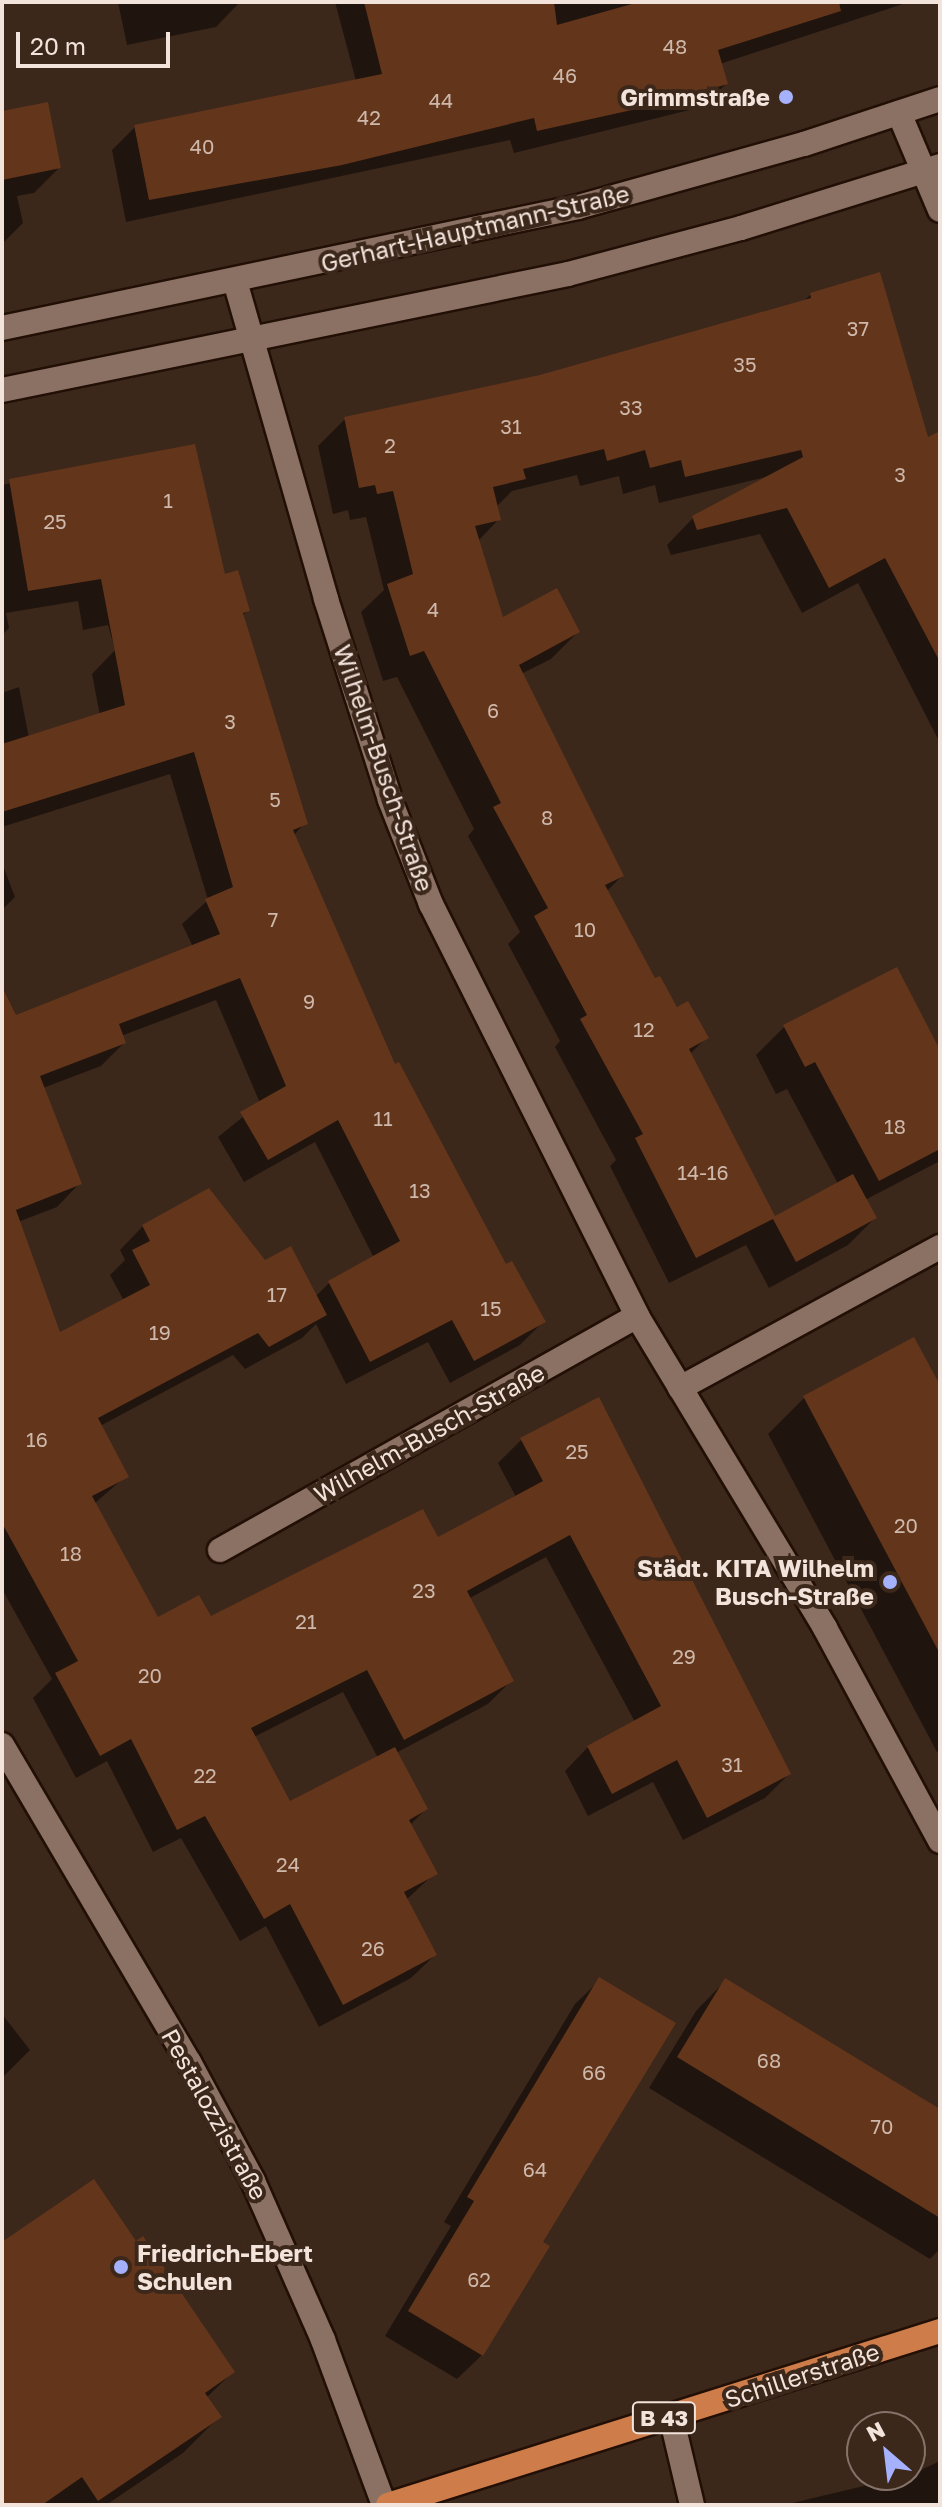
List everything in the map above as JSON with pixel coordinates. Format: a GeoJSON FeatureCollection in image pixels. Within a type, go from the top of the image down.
{"type":"FeatureCollection","features":[{"type":"Feature","properties":{"kind":"main road","name":"Schillerstraße"},"geometry":{"type":"LineString","coordinates":[[386,2505],[417,2501],[940,2331]]}},
{"type":"Feature","properties":{"kind":"street","name":"Gerhart-Hauptmann-Straße"},"geometry":{"type":"LineString","coordinates":[[2,328],[578,207],[940,99]]}},
{"type":"Feature","properties":{"kind":"street"},"geometry":{"type":"LineString","coordinates":[[899,113],[932,170],[940,210]]}},
{"type":"Feature","properties":{"kind":"street"},"geometry":{"type":"LineString","coordinates":[[2,390],[251,342],[582,270],[932,170]]}},
{"type":"Feature","properties":{"kind":"street","name":"Wilhelm-Busch-Straße"},"geometry":{"type":"LineString","coordinates":[[235,281],[326,599],[408,848],[472,992],[637,1316],[825,1628],[940,1841]]}},
{"type":"Feature","properties":{"kind":"street"},"geometry":{"type":"LineString","coordinates":[[680,1388],[940,1247]]}},
{"type":"Feature","properties":{"kind":"street","name":"Wilhelm-Busch-Straße"},"geometry":{"type":"LineString","coordinates":[[220,1550],[637,1316]]}},
{"type":"Feature","properties":{"kind":"street","name":"Pestalozzistraße"},"geometry":{"type":"LineString","coordinates":[[2,1745],[189,2062],[253,2181],[323,2340],[386,2505]]}},
{"type":"Feature","properties":{"kind":"street"},"geometry":{"type":"LineString","coordinates":[[671,2416],[692,2505]]}},
{"type":"Feature","properties":{"kind":"building"},"geometry":{"type":"Polygon","coordinates":[[[364,2],[554,2],[557,25],[639,2],[839,2],[841,11],[718,50],[728,84],[650,106],[537,131],[534,118],[342,165],[149,200],[134,125],[382,74],[364,2]]]}},
{"type":"Feature","properties":{"kind":"building"},"geometry":{"type":"Polygon","coordinates":[[[48,102],[61,168],[2,180],[2,111],[48,102]]]}},
{"type":"Feature","properties":{"kind":"building"},"geometry":{"type":"Polygon","coordinates":[[[880,272],[928,437],[940,431],[940,662],[885,558],[829,588],[787,508],[697,530],[692,516],[803,457],[801,450],[685,477],[681,460],[650,468],[645,450],[607,461],[604,449],[523,469],[526,479],[493,487],[501,520],[475,526],[503,617],[557,588],[580,632],[519,665],[624,876],[605,885],[655,978],[660,976],[677,1007],[688,1001],[709,1038],[689,1049],[775,1216],[853,1174],[877,1218],[796,1262],[773,1219],[696,1258],[635,1138],[643,1134],[580,1019],[587,1015],[534,916],[548,908],[493,807],[501,803],[424,651],[410,656],[387,584],[413,574],[393,491],[377,494],[375,485],[359,488],[344,417],[540,375],[811,298],[810,293],[880,272]]]}},
{"type":"Feature","properties":{"kind":"building"},"geometry":{"type":"Polygon","coordinates":[[[195,444],[225,574],[238,570],[250,611],[243,613],[308,824],[293,830],[395,1064],[399,1062],[506,1264],[512,1261],[546,1322],[474,1361],[452,1320],[370,1362],[328,1281],[400,1241],[338,1120],[268,1160],[240,1112],[286,1086],[240,978],[119,1024],[126,1043],[40,1076],[82,1184],[16,1210],[60,1332],[150,1285],[132,1250],[150,1241],[142,1225],[209,1188],[265,1260],[291,1246],[327,1315],[269,1347],[258,1333],[98,1418],[129,1477],[92,1496],[158,1617],[199,1595],[211,1616],[423,1509],[438,1537],[543,1481],[520,1438],[599,1397],[791,1774],[707,1818],[677,1760],[612,1794],[587,1746],[661,1706],[570,1535],[467,1591],[514,1681],[404,1740],[367,1670],[251,1728],[290,1801],[395,1747],[428,1809],[409,1820],[438,1874],[404,1892],[437,1955],[343,2005],[290,1904],[264,1919],[205,1816],[177,1830],[131,1739],[100,1756],[55,1673],[78,1661],[2,1523],[2,987],[16,1015],[220,934],[205,899],[233,887],[194,752],[2,812],[2,744],[125,705],[101,579],[28,591],[9,479],[195,444]]]}},
{"type":"Feature","properties":{"kind":"building"},"geometry":{"type":"Polygon","coordinates":[[[897,967],[940,1050],[940,1149],[879,1181],[815,1062],[805,1067],[783,1025],[897,967]]]}},
{"type":"Feature","properties":{"kind":"building"},"geometry":{"type":"Polygon","coordinates":[[[914,1337],[940,1385],[940,1654],[803,1396],[914,1337]]]}},
{"type":"Feature","properties":{"kind":"building"},"geometry":{"type":"Polygon","coordinates":[[[599,1977],[676,2023],[543,2242],[550,2246],[483,2356],[408,2311],[474,2201],[467,2197],[599,1977]]]}},
{"type":"Feature","properties":{"kind":"building"},"geometry":{"type":"Polygon","coordinates":[[[725,1978],[940,2109],[940,2218],[677,2057],[725,1978]]]}},
{"type":"Feature","properties":{"kind":"building"},"geometry":{"type":"Polygon","coordinates":[[[94,2179],[136,2241],[143,2236],[235,2372],[205,2393],[222,2417],[98,2501],[82,2477],[42,2505],[2,2505],[2,2242],[94,2179]]]}},
{"type":"Feature","properties":{"kind":"place","name":"Grimmstraße"},"geometry":{"type":"Point","coordinates":[786,97]}},
{"type":"Feature","properties":{"kind":"place","name":"Städt. KITA Wilhelm Busch-Straße"},"geometry":{"type":"Point","coordinates":[890,1582]}},
{"type":"Feature","properties":{"kind":"place","name":"Friedrich-Ebert Schulen"},"geometry":{"type":"Point","coordinates":[121,2267]}}]}
